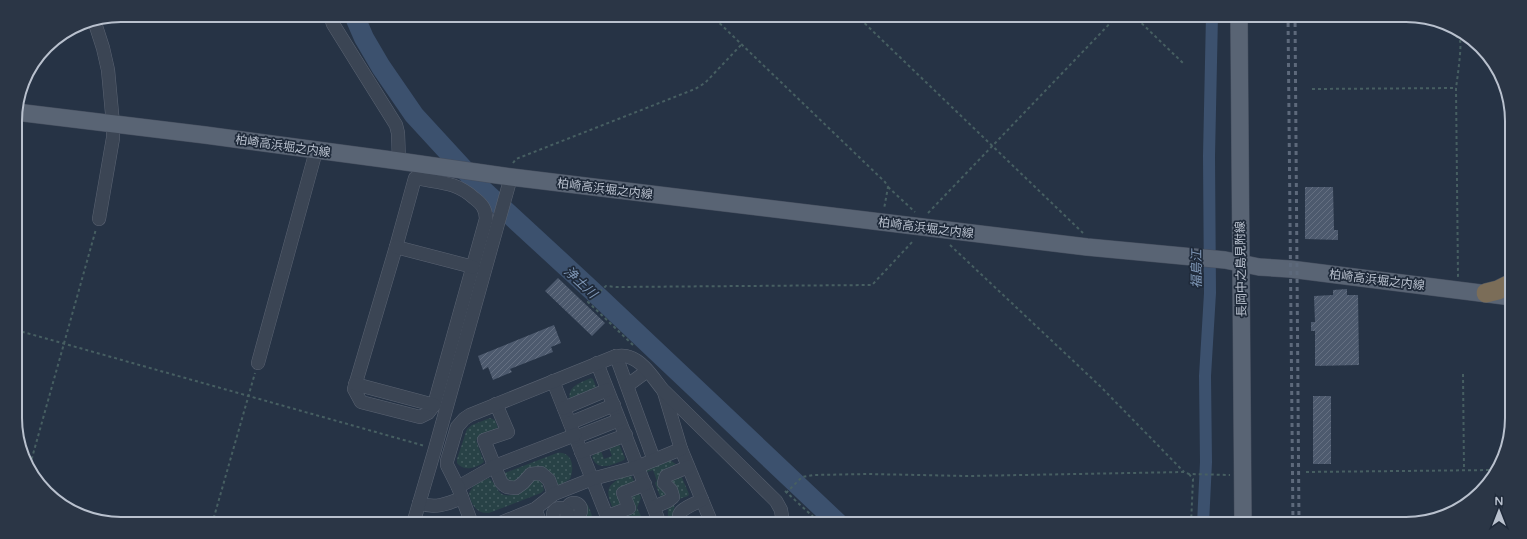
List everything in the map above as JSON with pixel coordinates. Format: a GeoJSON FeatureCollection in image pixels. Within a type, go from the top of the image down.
{"type":"FeatureCollection","features":[{"type":"Feature","properties":{"kind":"highway"},"geometry":{"type":"LineString","coordinates":[[1486,294],[1505,286]]}},
{"type":"Feature","properties":{"kind":"main road","name":"長岡中之島見附線"},"geometry":{"type":"LineString","coordinates":[[1239,22],[1243,517]]}},
{"type":"Feature","properties":{"kind":"main road","name":"柏崎高浜堀之内線"},"geometry":{"type":"LineString","coordinates":[[22,113],[399,161],[416,171],[511,177],[879,222],[924,219],[943,230],[1087,247],[1225,260],[1259,267],[1290,268],[1505,296]]}},
{"type":"Feature","properties":{"kind":"street"},"geometry":{"type":"LineString","coordinates":[[332,22],[396,125],[398,133],[399,161]]}},
{"type":"Feature","properties":{"kind":"street"},"geometry":{"type":"LineString","coordinates":[[96,25],[108,70],[113,124],[113,138],[99,219]]}},
{"type":"Feature","properties":{"kind":"street"},"geometry":{"type":"LineString","coordinates":[[258,363],[316,151]]}},
{"type":"Feature","properties":{"kind":"street"},"geometry":{"type":"LineString","coordinates":[[416,171],[456,185],[484,207],[486,219],[434,405],[355,384],[396,246],[416,171]]}},
{"type":"Feature","properties":{"kind":"street"},"geometry":{"type":"LineString","coordinates":[[415,517],[511,177]]}},
{"type":"Feature","properties":{"kind":"street"},"geometry":{"type":"LineString","coordinates":[[396,246],[473,267]]}},
{"type":"Feature","properties":{"kind":"street"},"geometry":{"type":"LineString","coordinates":[[616,356],[628,385],[654,460]]}},
{"type":"Feature","properties":{"kind":"street"},"geometry":{"type":"LineString","coordinates":[[469,517],[460,492],[447,466],[447,461],[457,427],[464,418],[597,363],[616,356],[628,356],[634,359],[647,371],[663,390],[776,501],[781,510],[782,517]]}},
{"type":"Feature","properties":{"kind":"street"},"geometry":{"type":"LineString","coordinates":[[597,363],[657,517]]}},
{"type":"Feature","properties":{"kind":"street"},"geometry":{"type":"LineString","coordinates":[[628,385],[647,371]]}},
{"type":"Feature","properties":{"kind":"street"},"geometry":{"type":"LineString","coordinates":[[553,382],[608,517]]}},
{"type":"Feature","properties":{"kind":"street"},"geometry":{"type":"LineString","coordinates":[[564,408],[608,390]]}},
{"type":"Feature","properties":{"kind":"street"},"geometry":{"type":"LineString","coordinates":[[663,390],[681,449],[709,517]]}},
{"type":"Feature","properties":{"kind":"street"},"geometry":{"type":"LineString","coordinates":[[496,404],[508,432],[484,440],[501,482],[507,488],[516,488],[531,474],[541,473],[549,480],[554,494]]}},
{"type":"Feature","properties":{"kind":"street"},"geometry":{"type":"LineString","coordinates":[[574,432],[614,405]]}},
{"type":"Feature","properties":{"kind":"street"},"geometry":{"type":"LineString","coordinates":[[419,502],[430,506],[441,506],[495,466],[574,432],[619,420]]}},
{"type":"Feature","properties":{"kind":"street"},"geometry":{"type":"LineString","coordinates":[[581,452],[626,435]]}},
{"type":"Feature","properties":{"kind":"street"},"geometry":{"type":"LineString","coordinates":[[515,517],[535,509],[554,494],[592,479],[638,467],[681,449]]}},
{"type":"Feature","properties":{"kind":"street"},"geometry":{"type":"LineString","coordinates":[[654,508],[673,497],[671,490],[664,483],[666,476],[688,467]]}},
{"type":"Feature","properties":{"kind":"street"},"geometry":{"type":"LineString","coordinates":[[614,517],[629,508],[623,493],[644,484]]}},
{"type":"Feature","properties":{"kind":"street"},"geometry":{"type":"LineString","coordinates":[[680,517],[679,515],[682,510],[702,500]]}},
{"type":"Feature","properties":{"kind":"street"},"geometry":{"type":"LineString","coordinates":[[535,509],[538,517]]}},
{"type":"Feature","properties":{"kind":"path"},"geometry":{"type":"LineString","coordinates":[[718,22],[886,182],[888,188],[924,219]]}},
{"type":"Feature","properties":{"kind":"path"},"geometry":{"type":"LineString","coordinates":[[863,22],[1085,235],[1087,247]]}},
{"type":"Feature","properties":{"kind":"path"},"geometry":{"type":"LineString","coordinates":[[592,299],[606,286],[872,285],[924,219],[1111,22]]}},
{"type":"Feature","properties":{"kind":"path"},"geometry":{"type":"LineString","coordinates":[[1140,22],[1184,64]]}},
{"type":"Feature","properties":{"kind":"path"},"geometry":{"type":"LineString","coordinates":[[1456,36],[1461,43],[1456,88],[1458,183],[1458,282],[1456,290]]}},
{"type":"Feature","properties":{"kind":"path"},"geometry":{"type":"LineString","coordinates":[[511,177],[511,167],[516,159],[695,89],[705,83],[741,45]]}},
{"type":"Feature","properties":{"kind":"path"},"geometry":{"type":"LineString","coordinates":[[1312,89],[1456,88]]}},
{"type":"Feature","properties":{"kind":"path"},"geometry":{"type":"LineString","coordinates":[[879,222],[888,188]]}},
{"type":"Feature","properties":{"kind":"path"},"geometry":{"type":"LineString","coordinates":[[31,460],[99,219]]}},
{"type":"Feature","properties":{"kind":"path"},"geometry":{"type":"LineString","coordinates":[[943,230],[949,245],[1101,387],[1184,472]]}},
{"type":"Feature","properties":{"kind":"path"},"geometry":{"type":"LineString","coordinates":[[22,332],[435,449]]}},
{"type":"Feature","properties":{"kind":"path"},"geometry":{"type":"LineString","coordinates":[[214,517],[258,363]]}},
{"type":"Feature","properties":{"kind":"path"},"geometry":{"type":"LineString","coordinates":[[1464,374],[1464,470]]}},
{"type":"Feature","properties":{"kind":"path"},"geometry":{"type":"LineString","coordinates":[[1306,472],[1491,470]]}},
{"type":"Feature","properties":{"kind":"path"},"geometry":{"type":"LineString","coordinates":[[787,492],[802,477],[813,475],[868,474],[968,476],[1184,472],[1189,474],[1212,474]]}},
{"type":"Feature","properties":{"kind":"path"},"geometry":{"type":"LineString","coordinates":[[1189,474],[1193,479],[1191,517]]}},
{"type":"Feature","properties":{"kind":"green space"},"geometry":{"type":"Polygon","coordinates":[[[591,378],[593,379],[597,389],[570,400],[570,391],[572,388],[591,378]]]}},
{"type":"Feature","properties":{"kind":"green space"},"geometry":{"type":"Polygon","coordinates":[[[490,418],[495,420],[499,431],[476,440],[484,462],[470,468],[460,466],[457,463],[457,459],[467,429],[472,425],[490,418]]]}},
{"type":"Feature","properties":{"kind":"green space"},"geometry":{"type":"Polygon","coordinates":[[[619,444],[625,458],[624,460],[606,466],[601,466],[594,462],[592,457],[593,455],[601,451],[604,459],[612,456],[609,448],[619,444]]]}},
{"type":"Feature","properties":{"kind":"green space"},"geometry":{"type":"Polygon","coordinates":[[[557,453],[562,453],[569,457],[572,470],[570,479],[557,487],[547,475],[514,486],[502,474],[557,453]]]}},
{"type":"Feature","properties":{"kind":"green space"},"geometry":{"type":"Polygon","coordinates":[[[670,460],[677,465],[665,473],[669,492],[661,499],[655,483],[657,481],[653,470],[644,473],[643,469],[670,460]]]}},
{"type":"Feature","properties":{"kind":"green space"},"geometry":{"type":"Polygon","coordinates":[[[680,473],[689,494],[688,496],[679,499],[674,504],[676,517],[668,517],[667,479],[680,473]]]}},
{"type":"Feature","properties":{"kind":"green space"},"geometry":{"type":"Polygon","coordinates":[[[629,474],[636,485],[625,507],[614,511],[609,497],[609,488],[616,481],[629,474]]]}},
{"type":"Feature","properties":{"kind":"green space"},"geometry":{"type":"Polygon","coordinates":[[[489,478],[499,491],[505,495],[517,494],[528,483],[536,479],[542,483],[544,490],[541,493],[489,513],[484,513],[475,508],[469,493],[474,485],[489,478]]]}},
{"type":"Feature","properties":{"kind":"green space"},"geometry":{"type":"Polygon","coordinates":[[[638,490],[641,498],[637,508],[642,517],[616,517],[627,495],[638,490]]]}},
{"type":"Feature","properties":{"kind":"green space"},"geometry":{"type":"Polygon","coordinates":[[[575,497],[584,501],[592,516],[581,517],[585,511],[583,504],[574,500],[565,506],[558,505],[551,512],[551,517],[547,517],[548,508],[575,497]]]}},
{"type":"Feature","properties":{"kind":"building"},"geometry":{"type":"Polygon","coordinates":[[[1305,187],[1333,187],[1334,230],[1338,230],[1338,240],[1305,239],[1305,187]]]}},
{"type":"Feature","properties":{"kind":"building"},"geometry":{"type":"Polygon","coordinates":[[[558,278],[605,323],[592,336],[545,291],[558,278]]]}},
{"type":"Feature","properties":{"kind":"building"},"geometry":{"type":"Polygon","coordinates":[[[1347,289],[1347,295],[1358,295],[1359,365],[1315,366],[1315,331],[1311,331],[1311,322],[1315,322],[1314,296],[1333,295],[1333,290],[1347,289]]]}},
{"type":"Feature","properties":{"kind":"building"},"geometry":{"type":"Polygon","coordinates":[[[554,325],[561,343],[551,347],[553,352],[510,369],[512,372],[493,380],[488,367],[483,370],[478,356],[554,325]]]}},
{"type":"Feature","properties":{"kind":"building"},"geometry":{"type":"Polygon","coordinates":[[[1313,396],[1331,396],[1331,464],[1313,464],[1313,396]]]}},
{"type":"Feature","properties":{"kind":"waterway","name":"浄土川"},"geometry":{"type":"LineString","coordinates":[[357,22],[364,38],[381,67],[414,115],[482,189],[600,298],[832,517]]}},
{"type":"Feature","properties":{"kind":"waterway","name":"福島江"},"geometry":{"type":"LineString","coordinates":[[1203,517],[1206,462],[1205,376],[1210,293],[1209,156],[1212,22]]}},
{"type":"Feature","properties":{"kind":"railway"},"geometry":{"type":"LineString","coordinates":[[1288,22],[1293,517]]}},
{"type":"Feature","properties":{"kind":"railway"},"geometry":{"type":"LineString","coordinates":[[1295,22],[1299,517]]}}]}
